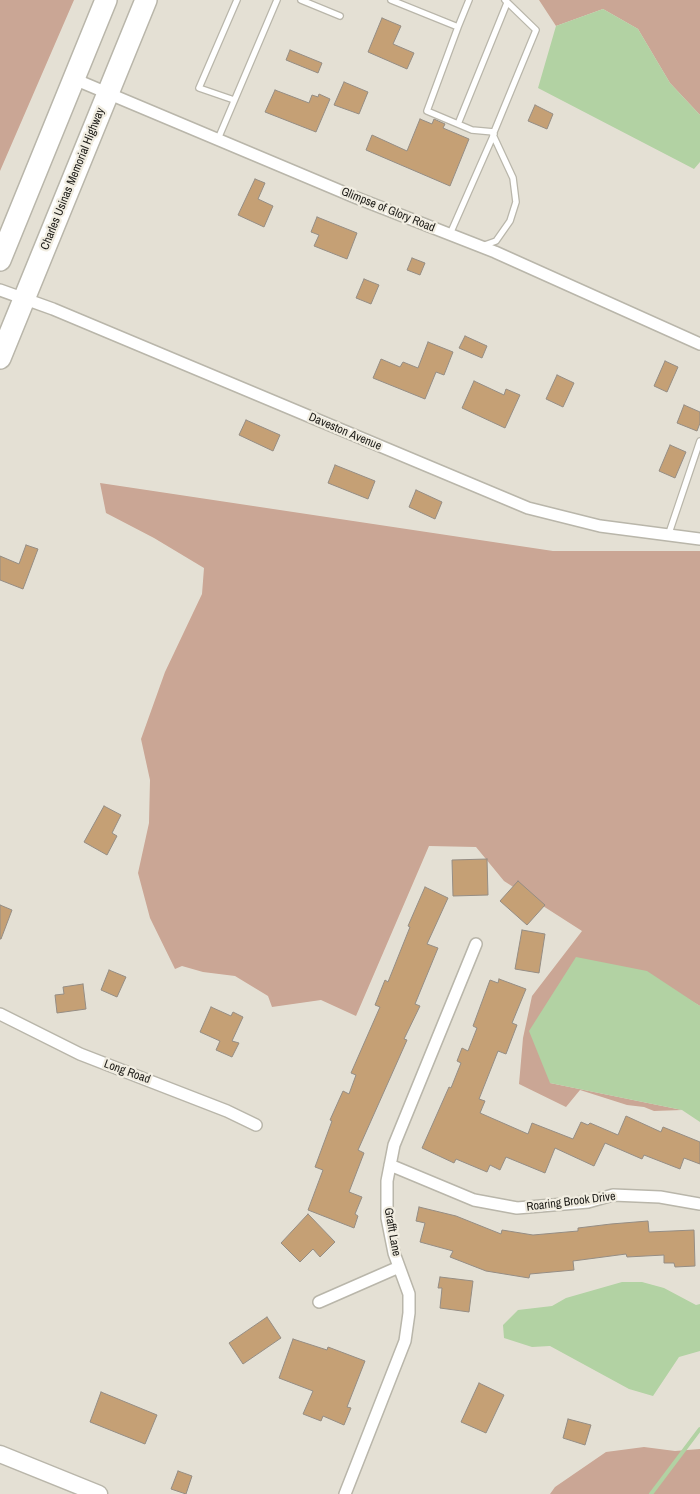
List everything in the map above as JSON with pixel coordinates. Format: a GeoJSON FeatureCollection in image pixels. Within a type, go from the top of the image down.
{"type":"FeatureCollection","features":[{"type":"Feature","properties":{"kind":"highway"},"geometry":{"type":"LineString","coordinates":[[0,260],[106,0]]}},
{"type":"Feature","properties":{"kind":"highway","name":"Charles Usinas Memorial Highway"},"geometry":{"type":"LineString","coordinates":[[0,358],[146,0]]}},
{"type":"Feature","properties":{"kind":"street","name":"Glimpse of Glory Road"},"geometry":{"type":"LineString","coordinates":[[74,79],[450,234],[700,344]]}},
{"type":"Feature","properties":{"kind":"street","name":"Daveston Avenue"},"geometry":{"type":"LineString","coordinates":[[0,290],[53,309],[528,508],[600,526],[700,539]]}},
{"type":"Feature","properties":{"kind":"street","name":"Grafft Lane"},"geometry":{"type":"LineString","coordinates":[[345,1494],[405,1341],[409,1313],[409,1294],[399,1267],[387,1218],[386,1181],[394,1145],[476,944]]}},
{"type":"Feature","properties":{"kind":"street","name":"Long Road"},"geometry":{"type":"LineString","coordinates":[[0,1014],[80,1054],[200,1100],[256,1125]]}},
{"type":"Feature","properties":{"kind":"street","name":"Roaring Brook Drive"},"geometry":{"type":"LineString","coordinates":[[390,1165],[474,1200],[516,1208],[588,1202],[613,1195],[660,1197],[700,1204]]}},
{"type":"Feature","properties":{"kind":"street"},"geometry":{"type":"LineString","coordinates":[[319,1302],[399,1267]]}},
{"type":"Feature","properties":{"kind":"street"},"geometry":{"type":"LineString","coordinates":[[0,1454],[99,1494]]}},
{"type":"Feature","properties":{"kind":"lane"},"geometry":{"type":"LineString","coordinates":[[234,100],[199,88],[237,0]]}},
{"type":"Feature","properties":{"kind":"lane"},"geometry":{"type":"LineString","coordinates":[[218,139],[277,0]]}},
{"type":"Feature","properties":{"kind":"lane"},"geometry":{"type":"LineString","coordinates":[[301,0],[340,16]]}},
{"type":"Feature","properties":{"kind":"lane"},"geometry":{"type":"LineString","coordinates":[[391,0],[458,27]]}},
{"type":"Feature","properties":{"kind":"lane"},"geometry":{"type":"LineString","coordinates":[[470,0],[427,111],[472,130],[494,133]]}},
{"type":"Feature","properties":{"kind":"lane"},"geometry":{"type":"LineString","coordinates":[[450,234],[536,30],[506,2],[458,124]]}},
{"type":"Feature","properties":{"kind":"lane"},"geometry":{"type":"LineString","coordinates":[[480,247],[496,241],[510,221],[516,202],[513,178],[494,133]]}},
{"type":"Feature","properties":{"kind":"lane"},"geometry":{"type":"LineString","coordinates":[[668,536],[700,440]]}},
{"type":"Feature","properties":{"kind":"shaded area"},"geometry":{"type":"Polygon","coordinates":[[[0,0],[74,0],[0,171],[0,0]]]}},
{"type":"Feature","properties":{"kind":"shaded area"},"geometry":{"type":"Polygon","coordinates":[[[539,0],[700,0],[700,115],[670,83],[638,29],[603,9],[556,26],[539,0]]]}},
{"type":"Feature","properties":{"kind":"shaded area"},"geometry":{"type":"Polygon","coordinates":[[[603,9],[638,29],[670,83],[700,115],[700,162],[694,169],[538,88],[556,26],[603,9]]]}},
{"type":"Feature","properties":{"kind":"shaded area"},"geometry":{"type":"Polygon","coordinates":[[[100,483],[553,551],[700,551],[700,1006],[681,995],[550,1083],[682,1110],[654,1111],[644,1107],[627,1105],[580,1090],[566,1107],[519,1084],[523,1038],[532,996],[582,931],[504,881],[476,847],[429,846],[356,1016],[321,1000],[272,1007],[268,996],[235,976],[203,972],[182,966],[175,969],[150,918],[138,873],[149,823],[150,780],[141,739],[165,672],[202,594],[204,568],[154,538],[106,513],[100,483]]]}},
{"type":"Feature","properties":{"kind":"shaded area"},"geometry":{"type":"Polygon","coordinates":[[[576,957],[647,971],[700,1006],[700,1122],[682,1110],[550,1083],[529,1031],[576,957]]]}},
{"type":"Feature","properties":{"kind":"shaded area"},"geometry":{"type":"Polygon","coordinates":[[[622,1282],[642,1282],[664,1288],[696,1305],[700,1304],[700,1351],[679,1357],[653,1396],[629,1389],[550,1346],[532,1347],[504,1338],[503,1325],[518,1310],[552,1306],[566,1298],[622,1282]]]}},
{"type":"Feature","properties":{"kind":"shaded area"},"geometry":{"type":"Polygon","coordinates":[[[644,1447],[675,1451],[700,1449],[700,1494],[550,1494],[555,1487],[606,1452],[644,1447]]]}},
{"type":"Feature","properties":{"kind":"building"},"geometry":{"type":"Polygon","coordinates":[[[382,18],[401,26],[393,44],[414,53],[407,69],[368,52],[382,18]]]}},
{"type":"Feature","properties":{"kind":"building"},"geometry":{"type":"Polygon","coordinates":[[[290,50],[322,63],[318,73],[286,60],[290,50]]]}},
{"type":"Feature","properties":{"kind":"building"},"geometry":{"type":"Polygon","coordinates":[[[344,82],[368,92],[359,114],[334,105],[344,82]]]}},
{"type":"Feature","properties":{"kind":"building"},"geometry":{"type":"Polygon","coordinates":[[[275,90],[309,103],[312,95],[318,97],[319,94],[330,99],[316,132],[265,112],[275,90]]]}},
{"type":"Feature","properties":{"kind":"building"},"geometry":{"type":"Polygon","coordinates":[[[535,105],[553,114],[547,129],[528,121],[535,105]]]}},
{"type":"Feature","properties":{"kind":"building"},"geometry":{"type":"Polygon","coordinates":[[[420,119],[432,124],[434,119],[445,124],[443,128],[469,139],[450,186],[366,150],[372,135],[407,151],[420,119]]]}},
{"type":"Feature","properties":{"kind":"building"},"geometry":{"type":"Polygon","coordinates":[[[255,179],[265,183],[258,199],[273,206],[264,227],[238,215],[255,179]]]}},
{"type":"Feature","properties":{"kind":"building"},"geometry":{"type":"Polygon","coordinates":[[[317,217],[357,233],[347,259],[314,246],[319,235],[311,232],[317,217]]]}},
{"type":"Feature","properties":{"kind":"building"},"geometry":{"type":"Polygon","coordinates":[[[412,258],[425,263],[420,275],[407,270],[412,258]]]}},
{"type":"Feature","properties":{"kind":"building"},"geometry":{"type":"Polygon","coordinates":[[[364,279],[379,285],[371,304],[356,298],[364,279]]]}},
{"type":"Feature","properties":{"kind":"building"},"geometry":{"type":"Polygon","coordinates":[[[465,336],[487,346],[482,358],[459,348],[465,336]]]}},
{"type":"Feature","properties":{"kind":"building"},"geometry":{"type":"Polygon","coordinates":[[[428,342],[453,352],[444,375],[436,372],[425,399],[373,378],[381,359],[400,367],[403,362],[418,368],[428,342]]]}},
{"type":"Feature","properties":{"kind":"building"},"geometry":{"type":"Polygon","coordinates":[[[665,361],[678,367],[667,392],[654,386],[665,361]]]}},
{"type":"Feature","properties":{"kind":"building"},"geometry":{"type":"Polygon","coordinates":[[[557,375],[574,383],[563,407],[546,399],[557,375]]]}},
{"type":"Feature","properties":{"kind":"building"},"geometry":{"type":"Polygon","coordinates":[[[474,381],[504,395],[506,389],[520,395],[505,428],[462,408],[474,381]]]}},
{"type":"Feature","properties":{"kind":"building"},"geometry":{"type":"Polygon","coordinates":[[[684,405],[700,412],[700,423],[697,431],[677,423],[684,405]]]}},
{"type":"Feature","properties":{"kind":"building"},"geometry":{"type":"Polygon","coordinates":[[[246,420],[280,435],[273,451],[239,435],[246,420]]]}},
{"type":"Feature","properties":{"kind":"building"},"geometry":{"type":"Polygon","coordinates":[[[670,445],[686,452],[675,478],[659,471],[670,445]]]}},
{"type":"Feature","properties":{"kind":"building"},"geometry":{"type":"Polygon","coordinates":[[[335,465],[375,481],[368,499],[328,483],[335,465]]]}},
{"type":"Feature","properties":{"kind":"building"},"geometry":{"type":"Polygon","coordinates":[[[416,490],[442,502],[435,519],[409,507],[416,490]]]}},
{"type":"Feature","properties":{"kind":"building"},"geometry":{"type":"Polygon","coordinates":[[[26,545],[38,549],[23,589],[0,580],[0,556],[19,564],[26,545]]]}},
{"type":"Feature","properties":{"kind":"building"},"geometry":{"type":"Polygon","coordinates":[[[104,806],[121,815],[112,833],[117,836],[107,855],[84,842],[104,806]]]}},
{"type":"Feature","properties":{"kind":"building"},"geometry":{"type":"Polygon","coordinates":[[[487,859],[488,895],[453,896],[452,860],[487,859]]]}},
{"type":"Feature","properties":{"kind":"building"},"geometry":{"type":"Polygon","coordinates":[[[518,881],[545,905],[527,925],[500,901],[518,881]]]}},
{"type":"Feature","properties":{"kind":"building"},"geometry":{"type":"Polygon","coordinates":[[[425,887],[448,898],[427,944],[438,948],[415,1004],[420,1006],[404,1039],[407,1040],[358,1150],[364,1153],[349,1192],[362,1197],[355,1214],[358,1216],[354,1228],[308,1210],[323,1170],[315,1167],[332,1121],[330,1120],[343,1091],[349,1094],[356,1075],[351,1073],[380,1007],[375,1005],[385,980],[388,982],[410,927],[408,926],[425,887]]]}},
{"type":"Feature","properties":{"kind":"building"},"geometry":{"type":"Polygon","coordinates":[[[0,905],[12,910],[1,939],[0,939],[0,905]]]}},
{"type":"Feature","properties":{"kind":"building"},"geometry":{"type":"Polygon","coordinates":[[[522,930],[545,934],[539,973],[515,969],[522,930]]]}},
{"type":"Feature","properties":{"kind":"building"},"geometry":{"type":"Polygon","coordinates":[[[109,970],[126,977],[117,997],[101,990],[109,970]]]}},
{"type":"Feature","properties":{"kind":"building"},"geometry":{"type":"Polygon","coordinates":[[[499,979],[526,989],[512,1023],[517,1025],[506,1054],[498,1051],[479,1099],[485,1101],[480,1113],[528,1134],[532,1123],[573,1139],[581,1122],[588,1125],[590,1123],[618,1135],[626,1116],[661,1132],[663,1127],[700,1142],[700,1164],[684,1158],[680,1169],[644,1155],[642,1159],[605,1143],[594,1166],[555,1148],[545,1173],[506,1157],[500,1170],[490,1165],[487,1172],[456,1159],[454,1163],[422,1148],[461,1063],[457,1061],[462,1048],[468,1051],[477,1028],[473,1026],[490,980],[498,983],[499,979]]]}},
{"type":"Feature","properties":{"kind":"building"},"geometry":{"type":"Polygon","coordinates":[[[83,984],[86,1009],[57,1013],[55,995],[64,994],[63,987],[83,984]]]}},
{"type":"Feature","properties":{"kind":"building"},"geometry":{"type":"Polygon","coordinates":[[[211,1007],[231,1016],[233,1012],[243,1017],[232,1041],[239,1043],[232,1057],[216,1050],[220,1041],[200,1032],[211,1007]]]}},
{"type":"Feature","properties":{"kind":"building"},"geometry":{"type":"Polygon","coordinates":[[[419,1207],[456,1216],[501,1234],[502,1230],[533,1235],[578,1231],[578,1228],[648,1221],[649,1232],[694,1230],[695,1266],[675,1267],[674,1263],[664,1263],[664,1255],[627,1257],[626,1254],[573,1261],[574,1270],[530,1274],[529,1278],[486,1271],[450,1257],[453,1251],[420,1242],[425,1223],[416,1221],[419,1207]]]}},
{"type":"Feature","properties":{"kind":"building"},"geometry":{"type":"Polygon","coordinates":[[[308,1214],[335,1242],[320,1257],[313,1249],[300,1262],[281,1243],[308,1214]]]}},
{"type":"Feature","properties":{"kind":"building"},"geometry":{"type":"Polygon","coordinates":[[[440,1277],[473,1281],[469,1312],[440,1308],[442,1288],[438,1288],[440,1277]]]}},
{"type":"Feature","properties":{"kind":"building"},"geometry":{"type":"Polygon","coordinates":[[[267,1317],[281,1338],[243,1364],[229,1343],[267,1317]]]}},
{"type":"Feature","properties":{"kind":"building"},"geometry":{"type":"Polygon","coordinates":[[[293,1339],[327,1350],[328,1347],[365,1361],[347,1407],[351,1408],[344,1425],[323,1416],[321,1421],[303,1414],[313,1391],[279,1378],[293,1339]]]}},
{"type":"Feature","properties":{"kind":"building"},"geometry":{"type":"Polygon","coordinates":[[[479,1383],[504,1395],[486,1433],[461,1422],[479,1383]]]}},
{"type":"Feature","properties":{"kind":"building"},"geometry":{"type":"Polygon","coordinates":[[[101,1392],[157,1415],[145,1444],[90,1422],[101,1392]]]}},
{"type":"Feature","properties":{"kind":"building"},"geometry":{"type":"Polygon","coordinates":[[[568,1419],[591,1425],[585,1445],[563,1438],[568,1419]]]}},
{"type":"Feature","properties":{"kind":"building"},"geometry":{"type":"Polygon","coordinates":[[[178,1471],[192,1476],[186,1494],[171,1489],[178,1471]]]}},
{"type":"Feature","properties":{"kind":"waterway"},"geometry":{"type":"LineString","coordinates":[[651,1494],[700,1429]]}}]}
